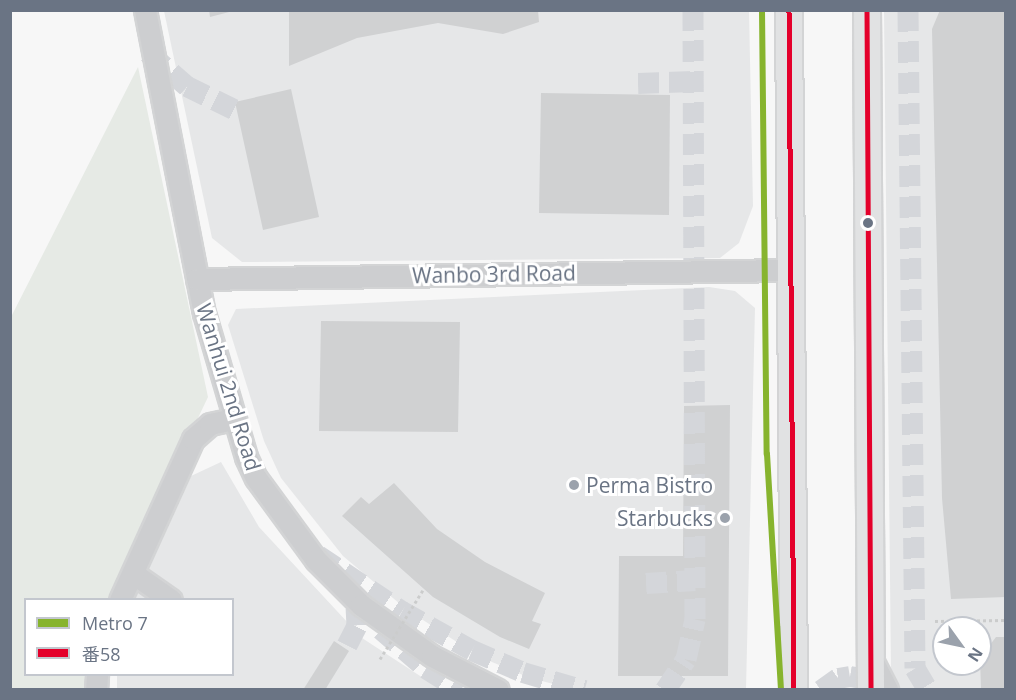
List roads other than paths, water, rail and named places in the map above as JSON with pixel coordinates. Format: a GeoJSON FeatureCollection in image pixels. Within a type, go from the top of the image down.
{"type":"FeatureCollection","features":[{"type":"Feature","properties":{"kind":"main road"},"geometry":{"type":"LineString","coordinates":[[789,10],[791,685]]}},
{"type":"Feature","properties":{"kind":"main road"},"geometry":{"type":"LineString","coordinates":[[867,10],[871,690]]}},
{"type":"Feature","properties":{"kind":"street","name":"Wanhui 2nd Road"},"geometry":{"type":"LineString","coordinates":[[145,10],[197,279],[234,419],[256,478],[316,560],[361,605],[401,636],[498,690]]}},
{"type":"Feature","properties":{"kind":"street","name":"Wanbo 3rd Road"},"geometry":{"type":"LineString","coordinates":[[197,279],[790,270]]}},
{"type":"Feature","properties":{"kind":"street"},"geometry":{"type":"LineString","coordinates":[[121,598],[134,574],[193,439],[210,424],[234,419]]}},
{"type":"Feature","properties":{"kind":"street"},"geometry":{"type":"LineString","coordinates":[[134,574],[168,598]]}},
{"type":"Feature","properties":{"kind":"street"},"geometry":{"type":"LineString","coordinates":[[869,655],[887,690]]}},
{"type":"Feature","properties":{"kind":"tunnel"},"geometry":{"type":"LineString","coordinates":[[665,690],[686,659],[695,619],[693,10]]}},
{"type":"Feature","properties":{"kind":"tunnel"},"geometry":{"type":"LineString","coordinates":[[908,10],[915,668],[928,690]]}},
{"type":"Feature","properties":{"kind":"tunnel"},"geometry":{"type":"LineString","coordinates":[[148,52],[187,86],[236,110]]}},
{"type":"Feature","properties":{"kind":"tunnel"},"geometry":{"type":"LineString","coordinates":[[638,83],[693,81]]}},
{"type":"Feature","properties":{"kind":"tunnel"},"geometry":{"type":"LineString","coordinates":[[318,555],[402,611],[472,650],[523,672],[584,690]]}},
{"type":"Feature","properties":{"kind":"tunnel"},"geometry":{"type":"LineString","coordinates":[[646,583],[695,580]]}},
{"type":"Feature","properties":{"kind":"tunnel"},"geometry":{"type":"LineString","coordinates":[[347,645],[357,625],[356,608]]}},
{"type":"Feature","properties":{"kind":"tunnel"},"geometry":{"type":"LineString","coordinates":[[381,629],[426,668],[461,690]]}},
{"type":"Feature","properties":{"kind":"tunnel"},"geometry":{"type":"LineString","coordinates":[[821,690],[838,678],[850,676],[863,678],[881,690]]}},
{"type":"Feature","properties":{"kind":"metro line","name":"7"},"geometry":{"type":"LineString","coordinates":[[762,10],[767,454],[781,690]]}},
{"type":"Feature","properties":{"kind":"place","name":"Perma Bistro"},"geometry":{"type":"Point","coordinates":[574,485]}},
{"type":"Feature","properties":{"kind":"place","name":"Starbucks"},"geometry":{"type":"Point","coordinates":[725,518]}}]}
